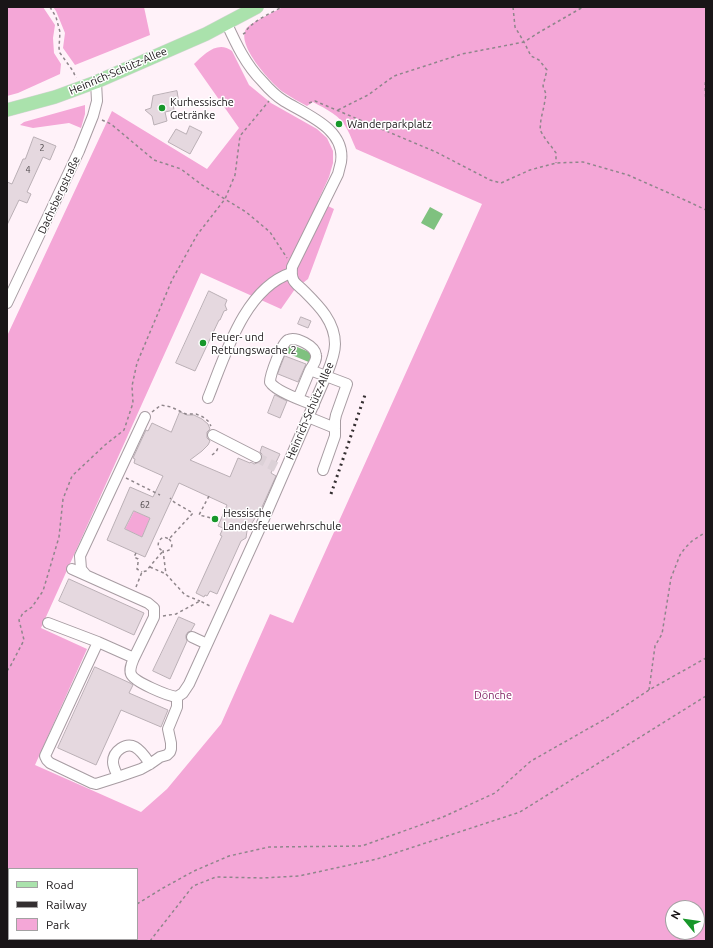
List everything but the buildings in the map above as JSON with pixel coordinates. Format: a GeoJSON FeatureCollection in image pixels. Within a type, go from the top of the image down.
{"type":"FeatureCollection","features":[{"type":"Feature","properties":{"kind":"main road","name":"Heinrich-Schütz-Allee"},"geometry":{"type":"LineString","coordinates":[[7,110],[55,97],[96,82],[206,34],[257,7]]}},
{"type":"Feature","properties":{"kind":"street"},"geometry":{"type":"LineString","coordinates":[[208,398],[234,333],[246,312],[256,298],[270,284],[292,270],[338,174],[341,161],[340,147],[328,128],[302,111],[283,101],[261,80],[244,57],[227,24]]}},
{"type":"Feature","properties":{"kind":"street","name":"Dachsbergstraße"},"geometry":{"type":"LineString","coordinates":[[7,303],[79,151],[93,116],[97,101],[96,82]]}},
{"type":"Feature","properties":{"kind":"street","name":"Heinrich-Schütz-Allee"},"geometry":{"type":"LineString","coordinates":[[176,698],[189,684],[280,470],[314,405],[333,359],[335,344],[333,330],[326,315],[293,280],[292,270]]}},
{"type":"Feature","properties":{"kind":"street"},"geometry":{"type":"LineString","coordinates":[[298,399],[316,358],[316,353],[310,346],[296,340],[289,339],[282,346],[270,376],[270,382],[273,387],[298,399],[314,405]]}},
{"type":"Feature","properties":{"kind":"street"},"geometry":{"type":"LineString","coordinates":[[310,370],[347,384],[336,415],[335,436],[323,470]]}},
{"type":"Feature","properties":{"kind":"street"},"geometry":{"type":"LineString","coordinates":[[86,574],[81,570],[80,556],[145,417]]}},
{"type":"Feature","properties":{"kind":"street"},"geometry":{"type":"LineString","coordinates":[[308,417],[335,428]]}},
{"type":"Feature","properties":{"kind":"street"},"geometry":{"type":"LineString","coordinates":[[213,435],[256,458]]}},
{"type":"Feature","properties":{"kind":"street"},"geometry":{"type":"LineString","coordinates":[[72,569],[86,574],[154,608],[154,617],[134,658],[131,666],[131,674],[140,683],[176,698],[177,707],[169,725],[168,733],[171,749],[170,752],[141,769],[96,784],[50,764],[45,756],[98,642]]}},
{"type":"Feature","properties":{"kind":"street"},"geometry":{"type":"LineString","coordinates":[[48,623],[98,642],[134,658]]}},
{"type":"Feature","properties":{"kind":"street"},"geometry":{"type":"LineString","coordinates":[[192,637],[206,644]]}},
{"type":"Feature","properties":{"kind":"street"},"geometry":{"type":"LineString","coordinates":[[118,777],[114,767],[114,755],[124,746],[133,746],[137,748],[150,764]]}},
{"type":"Feature","properties":{"kind":"path"},"geometry":{"type":"LineString","coordinates":[[50,7],[56,17],[60,32],[60,53],[73,71],[80,87]]}},
{"type":"Feature","properties":{"kind":"path"},"geometry":{"type":"LineString","coordinates":[[233,36],[245,33],[250,27],[282,7]]}},
{"type":"Feature","properties":{"kind":"path"},"geometry":{"type":"LineString","coordinates":[[513,7],[515,28],[531,56],[539,60],[547,70],[543,86],[546,94],[540,130],[556,153],[556,164]]}},
{"type":"Feature","properties":{"kind":"path"},"geometry":{"type":"LineString","coordinates":[[338,110],[368,95],[394,76],[462,54],[524,42],[583,7]]}},
{"type":"Feature","properties":{"kind":"path"},"geometry":{"type":"LineString","coordinates":[[706,76],[704,86],[706,104]]}},
{"type":"Feature","properties":{"kind":"path"},"geometry":{"type":"LineString","coordinates":[[7,671],[24,640],[19,620],[23,614],[32,607],[43,591],[59,537],[63,499],[72,476],[105,445],[124,430],[133,403],[132,386],[137,363],[172,280],[197,235],[226,199],[234,175],[240,136],[270,100],[283,101]]}},
{"type":"Feature","properties":{"kind":"path"},"geometry":{"type":"LineString","coordinates":[[306,104],[315,101],[338,110],[436,152],[490,180],[501,182],[530,170],[556,164],[583,162],[628,175],[706,210]]}},
{"type":"Feature","properties":{"kind":"path"},"geometry":{"type":"LineString","coordinates":[[93,116],[111,124],[154,160],[181,169],[202,185],[246,212],[270,232],[292,270]]}},
{"type":"Feature","properties":{"kind":"path"},"geometry":{"type":"LineString","coordinates":[[145,417],[161,405],[171,407],[186,414],[196,414],[203,417],[211,426],[213,435],[219,446],[212,456]]}},
{"type":"Feature","properties":{"kind":"path"},"geometry":{"type":"LineString","coordinates":[[118,474],[160,495]]}},
{"type":"Feature","properties":{"kind":"path"},"geometry":{"type":"LineString","coordinates":[[209,496],[199,515],[220,520]]}},
{"type":"Feature","properties":{"kind":"path"},"geometry":{"type":"LineString","coordinates":[[169,539],[193,513],[170,498]]}},
{"type":"Feature","properties":{"kind":"path"},"geometry":{"type":"LineString","coordinates":[[649,690],[655,646],[662,634],[671,578],[680,554],[692,540],[706,532]]}},
{"type":"Feature","properties":{"kind":"path"},"geometry":{"type":"LineString","coordinates":[[164,537],[169,539],[172,544],[171,549],[168,551],[161,550],[158,547],[160,540],[164,537]]}},
{"type":"Feature","properties":{"kind":"path"},"geometry":{"type":"LineString","coordinates":[[139,580],[142,572],[146,571],[163,551]]}},
{"type":"Feature","properties":{"kind":"path"},"geometry":{"type":"LineString","coordinates":[[163,551],[166,574]]}},
{"type":"Feature","properties":{"kind":"path"},"geometry":{"type":"LineString","coordinates":[[136,553],[134,557],[138,559],[137,569],[142,572]]}},
{"type":"Feature","properties":{"kind":"path"},"geometry":{"type":"LineString","coordinates":[[150,566],[166,574],[185,595],[221,611]]}},
{"type":"Feature","properties":{"kind":"path"},"geometry":{"type":"LineString","coordinates":[[154,617],[176,614],[200,601]]}},
{"type":"Feature","properties":{"kind":"path"},"geometry":{"type":"LineString","coordinates":[[138,903],[194,871],[229,856],[269,847],[362,846],[443,817],[495,793],[531,761],[608,718],[649,690],[706,658]]}},
{"type":"Feature","properties":{"kind":"path"},"geometry":{"type":"LineString","coordinates":[[150,941],[193,886],[216,876],[263,878],[299,876],[377,859],[520,812],[706,696]]}},
{"type":"Feature","properties":{"kind":"green space"},"geometry":{"type":"Polygon","coordinates":[[[7,7],[43,7],[55,25],[53,38],[54,53],[61,64],[60,74],[18,93],[7,96],[7,7]]]}},
{"type":"Feature","properties":{"kind":"green space"},"geometry":{"type":"Polygon","coordinates":[[[53,7],[144,7],[150,35],[75,65],[63,48],[65,33],[53,7]]]}},
{"type":"Feature","properties":{"kind":"green space","name":"Dönche"},"geometry":{"type":"Polygon","coordinates":[[[283,7],[706,7],[706,941],[7,941],[7,336],[112,111],[207,169],[239,128],[194,64],[202,56],[216,48],[222,47],[232,51],[249,85],[271,103],[317,129],[327,138],[333,151],[333,163],[329,177],[318,201],[334,209],[308,279],[295,289],[281,309],[201,273],[41,628],[87,649],[35,765],[141,812],[167,789],[221,724],[270,614],[293,623],[482,204],[356,149],[350,134],[341,120],[328,110],[313,102],[307,106],[283,92],[263,72],[250,54],[246,44],[244,36],[248,26],[283,7]]]}},
{"type":"Feature","properties":{"kind":"green space"},"geometry":{"type":"Polygon","coordinates":[[[85,105],[85,114],[81,128],[69,123],[33,128],[20,125],[24,122],[85,105]]]}},
{"type":"Feature","properties":{"kind":"green space"},"geometry":{"type":"Polygon","coordinates":[[[134,511],[150,518],[142,537],[125,529],[134,511]]]}},
{"type":"Feature","properties":{"kind":"shaded area"},"geometry":{"type":"Polygon","coordinates":[[[430,207],[443,214],[434,230],[421,223],[430,207]]]}},
{"type":"Feature","properties":{"kind":"shaded area"},"geometry":{"type":"Polygon","coordinates":[[[290,344],[314,354],[311,363],[287,353],[290,344]]]}},
{"type":"Feature","properties":{"kind":"tunnel"},"geometry":{"type":"LineString","coordinates":[[256,457],[276,467]]}},
{"type":"Feature","properties":{"kind":"railway"},"geometry":{"type":"LineString","coordinates":[[331,494],[366,392]]}},
{"type":"Feature","properties":{"kind":"place","name":"Kurhessische Getränke"},"geometry":{"type":"Point","coordinates":[162,108]}},
{"type":"Feature","properties":{"kind":"place","name":"Wanderparkplatz"},"geometry":{"type":"Point","coordinates":[339,124]}},
{"type":"Feature","properties":{"kind":"place","name":"Feuer- und Rettungswache 2"},"geometry":{"type":"Point","coordinates":[203,343]}},
{"type":"Feature","properties":{"kind":"place","name":"Hessische Landesfeuerwehrschule"},"geometry":{"type":"Point","coordinates":[215,519]}}]}
